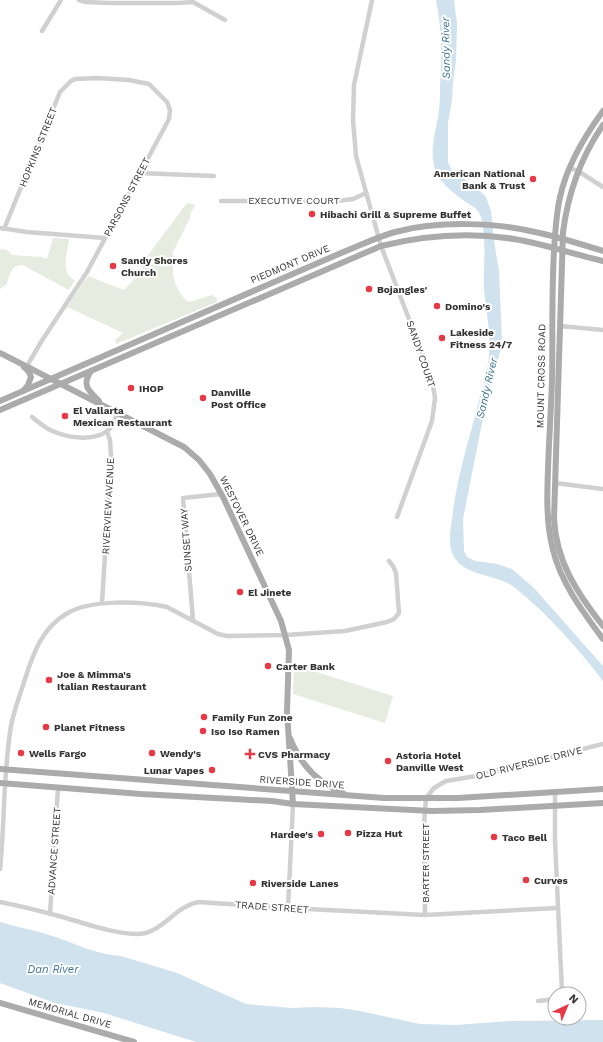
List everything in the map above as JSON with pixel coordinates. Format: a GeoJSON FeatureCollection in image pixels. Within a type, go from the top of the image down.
{"type":"FeatureCollection","features":[{"type":"Feature","properties":{"kind":"main road","name":"MOUNT CROSS ROAD"},"geometry":{"type":"LineString","coordinates":[[603,111],[584,138],[570,168],[560,197],[554,248],[552,380],[547,508],[553,550],[563,577],[574,598],[603,639]]}},
{"type":"Feature","properties":{"kind":"main road","name":"MOUNT CROSS ROAD"},"geometry":{"type":"LineString","coordinates":[[603,125],[592,143],[578,172],[568,203],[563,240],[555,483],[555,532],[560,555],[571,579],[603,626]]}},
{"type":"Feature","properties":{"kind":"main road","name":"PIEDMONT DRIVE"},"geometry":{"type":"LineString","coordinates":[[0,401],[341,253],[395,232],[446,225],[479,225],[512,228],[555,237],[603,251]]}},
{"type":"Feature","properties":{"kind":"main road","name":"PIEDMONT DRIVE"},"geometry":{"type":"LineString","coordinates":[[0,410],[381,246],[423,237],[486,236],[514,239],[603,261]]}},
{"type":"Feature","properties":{"kind":"main road","name":"WESTOVER DRIVE"},"geometry":{"type":"LineString","coordinates":[[0,353],[169,439],[191,452],[206,467],[221,494],[272,600],[282,621],[286,635],[289,650],[287,711],[293,804]]}},
{"type":"Feature","properties":{"kind":"main road"},"geometry":{"type":"LineString","coordinates":[[18,362],[29,372],[31,377],[28,385],[23,391]]}},
{"type":"Feature","properties":{"kind":"main road"},"geometry":{"type":"LineString","coordinates":[[91,371],[86,381],[88,390],[104,407]]}},
{"type":"Feature","properties":{"kind":"main road"},"geometry":{"type":"LineString","coordinates":[[289,733],[297,753],[310,771],[332,787],[351,795]]}},
{"type":"Feature","properties":{"kind":"main road","name":"RIVERSIDE DRIVE"},"geometry":{"type":"LineString","coordinates":[[3,769],[384,798],[458,798],[603,789]]}},
{"type":"Feature","properties":{"kind":"main road"},"geometry":{"type":"LineString","coordinates":[[3,783],[58,788],[272,801],[293,804],[425,811],[480,810],[603,803]]}},
{"type":"Feature","properties":{"kind":"main road","name":"MEMORIAL DRIVE"},"geometry":{"type":"LineString","coordinates":[[0,1003],[134,1042]]}},
{"type":"Feature","properties":{"kind":"street"},"geometry":{"type":"LineString","coordinates":[[42,31],[61,0]]}},
{"type":"Feature","properties":{"kind":"street"},"geometry":{"type":"LineString","coordinates":[[79,0],[86,2],[109,3],[178,3],[194,1],[225,20]]}},
{"type":"Feature","properties":{"kind":"street","name":"SANDY COURT"},"geometry":{"type":"LineString","coordinates":[[372,0],[356,78],[353,120],[356,156],[381,246],[432,379],[435,398],[432,421],[397,517]]}},
{"type":"Feature","properties":{"kind":"street","name":"HOPKINS STREET"},"geometry":{"type":"LineString","coordinates":[[2,228],[60,92],[71,81],[75,79],[84,79]]}},
{"type":"Feature","properties":{"kind":"street","name":"PARSONS STREET"},"geometry":{"type":"LineString","coordinates":[[27,366],[87,272],[169,119],[170,110],[167,102],[149,84],[129,80],[84,79]]}},
{"type":"Feature","properties":{"kind":"street"},"geometry":{"type":"LineString","coordinates":[[570,168],[603,186]]}},
{"type":"Feature","properties":{"kind":"street"},"geometry":{"type":"LineString","coordinates":[[139,173],[214,176]]}},
{"type":"Feature","properties":{"kind":"street","name":"EXECUTIVE COURT"},"geometry":{"type":"LineString","coordinates":[[221,201],[337,201],[353,199],[366,193]]}},
{"type":"Feature","properties":{"kind":"street"},"geometry":{"type":"LineString","coordinates":[[2,228],[27,232],[105,238]]}},
{"type":"Feature","properties":{"kind":"street"},"geometry":{"type":"LineString","coordinates":[[560,326],[603,330]]}},
{"type":"Feature","properties":{"kind":"street"},"geometry":{"type":"LineString","coordinates":[[32,417],[49,429],[66,435],[86,437],[106,432],[114,423],[117,413]]}},
{"type":"Feature","properties":{"kind":"street","name":"RIVERVIEW AVENUE"},"geometry":{"type":"LineString","coordinates":[[102,603],[111,456],[110,440],[106,432]]}},
{"type":"Feature","properties":{"kind":"street"},"geometry":{"type":"LineString","coordinates":[[555,483],[603,489]]}},
{"type":"Feature","properties":{"kind":"street","name":"SUNSET WAY"},"geometry":{"type":"LineString","coordinates":[[193,620],[183,498],[221,494]]}},
{"type":"Feature","properties":{"kind":"street"},"geometry":{"type":"LineString","coordinates":[[0,869],[3,769],[12,721],[39,641],[52,625],[67,613],[84,606],[102,603],[159,605],[178,612],[218,634],[227,636],[286,635],[345,631],[394,619],[398,616],[400,609],[396,573],[389,561]]}},
{"type":"Feature","properties":{"kind":"street","name":"OLD RIVERSIDE DRIVE"},"geometry":{"type":"LineString","coordinates":[[426,798],[434,788],[446,781],[476,776],[603,744]]}},
{"type":"Feature","properties":{"kind":"street","name":"ADVANCE STREET"},"geometry":{"type":"LineString","coordinates":[[50,914],[58,788]]}},
{"type":"Feature","properties":{"kind":"street"},"geometry":{"type":"LineString","coordinates":[[555,792],[557,908],[562,986]]}},
{"type":"Feature","properties":{"kind":"street"},"geometry":{"type":"LineString","coordinates":[[425,811],[426,798]]}},
{"type":"Feature","properties":{"kind":"street"},"geometry":{"type":"LineString","coordinates":[[288,908],[293,804]]}},
{"type":"Feature","properties":{"kind":"street","name":"BARTER STREET"},"geometry":{"type":"LineString","coordinates":[[425,811],[425,915]]}},
{"type":"Feature","properties":{"kind":"street","name":"TRADE STREET"},"geometry":{"type":"LineString","coordinates":[[0,902],[92,926],[132,934],[139,934],[157,928],[184,907],[198,902],[425,915],[557,908]]}},
{"type":"Feature","properties":{"kind":"street"},"geometry":{"type":"LineString","coordinates":[[538,1001],[547,1000]]}},
{"type":"Feature","properties":{"kind":"shaded area"},"geometry":{"type":"Polygon","coordinates":[[[187,203],[195,206],[172,254],[174,256],[174,280],[180,293],[189,302],[212,295],[217,298],[217,302],[116,344],[115,340],[123,333],[67,307],[88,276],[124,290],[142,271],[146,258],[187,203]]]}},
{"type":"Feature","properties":{"kind":"shaded area"},"geometry":{"type":"Polygon","coordinates":[[[53,238],[69,239],[66,256],[66,268],[70,277],[75,280],[69,290],[23,265],[16,266],[14,268],[10,274],[7,284],[0,289],[0,249],[7,250],[12,255],[41,257],[47,259],[53,238]]]}},
{"type":"Feature","properties":{"kind":"shaded area"},"geometry":{"type":"Polygon","coordinates":[[[294,665],[393,696],[385,723],[293,694],[294,665]]]}},
{"type":"Feature","properties":{"kind":"water","name":"Sandy River"},"geometry":{"type":"Polygon","coordinates":[[[436,0],[454,0],[457,24],[456,61],[448,123],[448,162],[451,169],[486,197],[491,211],[499,271],[502,342],[488,393],[463,519],[464,551],[467,557],[475,561],[497,564],[512,569],[534,588],[603,666],[603,681],[562,631],[527,597],[507,583],[465,567],[458,562],[451,551],[450,533],[456,492],[486,376],[489,338],[484,289],[484,237],[481,218],[475,208],[455,194],[440,179],[434,167],[433,141],[439,107],[441,65],[441,43],[436,0]]]}},
{"type":"Feature","properties":{"kind":"water","name":"Dan River"},"geometry":{"type":"Polygon","coordinates":[[[0,922],[48,935],[85,948],[121,956],[177,973],[246,1004],[292,1008],[340,1008],[420,1024],[456,1025],[509,1021],[547,1021],[547,1026],[587,1026],[587,1020],[603,1020],[603,1042],[196,1042],[104,1013],[55,1003],[0,983],[0,922]]]}},
{"type":"Feature","properties":{"kind":"place","name":"American National Bank & Trust"},"geometry":{"type":"Point","coordinates":[533,179]}},
{"type":"Feature","properties":{"kind":"place","name":"Hibachi Grill & Supreme Buffet"},"geometry":{"type":"Point","coordinates":[312,214]}},
{"type":"Feature","properties":{"kind":"place","name":"Sandy Shores Church"},"geometry":{"type":"Point","coordinates":[113,266]}},
{"type":"Feature","properties":{"kind":"place","name":"Bojangles'"},"geometry":{"type":"Point","coordinates":[369,289]}},
{"type":"Feature","properties":{"kind":"place","name":"Domino's"},"geometry":{"type":"Point","coordinates":[437,306]}},
{"type":"Feature","properties":{"kind":"place","name":"Lakeside Fitness 24/7"},"geometry":{"type":"Point","coordinates":[442,338]}},
{"type":"Feature","properties":{"kind":"place","name":"IHOP"},"geometry":{"type":"Point","coordinates":[131,388]}},
{"type":"Feature","properties":{"kind":"place","name":"Danville Post Office"},"geometry":{"type":"Point","coordinates":[203,398]}},
{"type":"Feature","properties":{"kind":"place","name":"El Vallarta Mexican Restaurant"},"geometry":{"type":"Point","coordinates":[65,416]}},
{"type":"Feature","properties":{"kind":"place","name":"El Jinete"},"geometry":{"type":"Point","coordinates":[240,592]}},
{"type":"Feature","properties":{"kind":"place","name":"Carter Bank"},"geometry":{"type":"Point","coordinates":[268,666]}},
{"type":"Feature","properties":{"kind":"place","name":"Joe & Mimma's Italian Restaurant"},"geometry":{"type":"Point","coordinates":[49,680]}},
{"type":"Feature","properties":{"kind":"place","name":"Family Fun Zone"},"geometry":{"type":"Point","coordinates":[204,717]}},
{"type":"Feature","properties":{"kind":"place","name":"Planet Fitness"},"geometry":{"type":"Point","coordinates":[46,727]}},
{"type":"Feature","properties":{"kind":"place","name":"Iso Iso Ramen"},"geometry":{"type":"Point","coordinates":[203,731]}},
{"type":"Feature","properties":{"kind":"place","name":"Wells Fargo"},"geometry":{"type":"Point","coordinates":[21,753]}},
{"type":"Feature","properties":{"kind":"place","name":"Wendy's"},"geometry":{"type":"Point","coordinates":[152,753]}},
{"type":"Feature","properties":{"kind":"place","name":"CVS Pharmacy"},"geometry":{"type":"Point","coordinates":[250,754]}},
{"type":"Feature","properties":{"kind":"place","name":"Astoria Hotel Danville West"},"geometry":{"type":"Point","coordinates":[388,761]}},
{"type":"Feature","properties":{"kind":"place","name":"Lunar Vapes"},"geometry":{"type":"Point","coordinates":[212,770]}},
{"type":"Feature","properties":{"kind":"place","name":"Pizza Hut"},"geometry":{"type":"Point","coordinates":[348,833]}},
{"type":"Feature","properties":{"kind":"place","name":"Hardee's"},"geometry":{"type":"Point","coordinates":[321,834]}},
{"type":"Feature","properties":{"kind":"place","name":"Taco Bell"},"geometry":{"type":"Point","coordinates":[494,837]}},
{"type":"Feature","properties":{"kind":"place","name":"Curves"},"geometry":{"type":"Point","coordinates":[526,880]}},
{"type":"Feature","properties":{"kind":"place","name":"Riverside Lanes"},"geometry":{"type":"Point","coordinates":[253,883]}}]}
